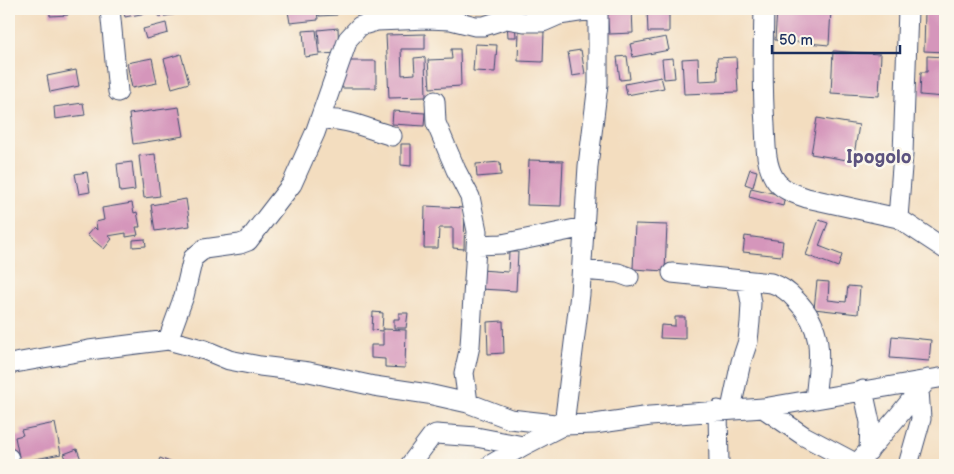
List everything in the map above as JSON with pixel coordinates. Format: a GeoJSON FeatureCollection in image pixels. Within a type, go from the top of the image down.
{"type":"FeatureCollection","features":[{"type":"Feature","properties":{"kind":"street"},"geometry":{"type":"LineString","coordinates":[[110,9],[118,92]]}},
{"type":"Feature","properties":{"kind":"street"},"geometry":{"type":"LineString","coordinates":[[505,20],[508,15],[524,9]]}},
{"type":"Feature","properties":{"kind":"street"},"geometry":{"type":"LineString","coordinates":[[168,340],[184,296],[193,258],[204,249],[240,244],[248,241],[292,184],[320,120],[348,39],[360,26],[393,19],[451,20],[475,26],[484,26],[515,19],[524,22],[543,22],[559,15],[598,9],[598,84],[588,166],[582,270],[564,425]]}},
{"type":"Feature","properties":{"kind":"street"},"geometry":{"type":"LineString","coordinates":[[764,9],[763,97],[766,156],[774,178],[782,187],[807,198],[898,218],[945,249]]}},
{"type":"Feature","properties":{"kind":"street"},"geometry":{"type":"LineString","coordinates":[[898,218],[903,154],[908,9]]}},
{"type":"Feature","properties":{"kind":"street"},"geometry":{"type":"LineString","coordinates":[[435,101],[436,123],[470,197],[477,231],[478,245],[470,346],[464,374],[468,403]]}},
{"type":"Feature","properties":{"kind":"street"},"geometry":{"type":"LineString","coordinates":[[320,120],[329,119],[355,123],[392,136]]}},
{"type":"Feature","properties":{"kind":"street"},"geometry":{"type":"LineString","coordinates":[[478,245],[502,244],[585,227]]}},
{"type":"Feature","properties":{"kind":"street"},"geometry":{"type":"LineString","coordinates":[[582,270],[618,273],[629,277]]}},
{"type":"Feature","properties":{"kind":"street"},"geometry":{"type":"LineString","coordinates":[[672,273],[780,286],[804,308],[817,332],[819,350],[815,399]]}},
{"type":"Feature","properties":{"kind":"street"},"geometry":{"type":"LineString","coordinates":[[719,465],[724,410],[748,341],[750,303],[747,281]]}},
{"type":"Feature","properties":{"kind":"street"},"geometry":{"type":"LineString","coordinates":[[9,364],[89,350],[168,340],[205,350],[229,360],[309,372],[468,403],[510,419],[564,425],[594,424],[650,416],[763,408],[863,390],[931,382]]}},
{"type":"Feature","properties":{"kind":"street"},"geometry":{"type":"LineString","coordinates":[[860,460],[931,382]]}},
{"type":"Feature","properties":{"kind":"street"},"geometry":{"type":"LineString","coordinates":[[908,465],[931,382]]}},
{"type":"Feature","properties":{"kind":"street"},"geometry":{"type":"LineString","coordinates":[[860,460],[870,422],[863,390]]}},
{"type":"Feature","properties":{"kind":"street"},"geometry":{"type":"LineString","coordinates":[[763,408],[804,436],[860,460]]}},
{"type":"Feature","properties":{"kind":"street"},"geometry":{"type":"LineString","coordinates":[[490,465],[564,425]]}},
{"type":"Feature","properties":{"kind":"street"},"geometry":{"type":"LineString","coordinates":[[410,465],[431,437],[441,434],[476,437],[523,446]]}},
{"type":"Feature","properties":{"kind":"street"},"geometry":{"type":"LineString","coordinates":[[9,458],[10,465]]}},
{"type":"Feature","properties":{"kind":"building"},"geometry":{"type":"Polygon","coordinates":[[[50,9],[67,9],[68,15],[50,16],[50,9]]]}},
{"type":"Feature","properties":{"kind":"building"},"geometry":{"type":"Polygon","coordinates":[[[123,9],[145,9],[146,13],[125,17],[123,9]]]}},
{"type":"Feature","properties":{"kind":"building"},"geometry":{"type":"Polygon","coordinates":[[[157,9],[203,9],[203,10],[159,17],[157,9]]]}},
{"type":"Feature","properties":{"kind":"building"},"geometry":{"type":"Polygon","coordinates":[[[317,9],[318,20],[290,23],[288,11],[317,9]]]}},
{"type":"Feature","properties":{"kind":"building"},"geometry":{"type":"Polygon","coordinates":[[[319,9],[337,9],[337,15],[319,16],[319,9]]]}},
{"type":"Feature","properties":{"kind":"building"},"geometry":{"type":"Polygon","coordinates":[[[342,9],[360,9],[360,10],[342,12],[342,9]]]}},
{"type":"Feature","properties":{"kind":"building"},"geometry":{"type":"Polygon","coordinates":[[[602,9],[632,9],[633,33],[609,34],[607,11],[602,9]]]}},
{"type":"Feature","properties":{"kind":"building"},"geometry":{"type":"Polygon","coordinates":[[[647,9],[669,9],[669,32],[648,32],[647,9]]]}},
{"type":"Feature","properties":{"kind":"building"},"geometry":{"type":"Polygon","coordinates":[[[777,9],[831,9],[829,45],[775,40],[777,9]]]}},
{"type":"Feature","properties":{"kind":"building"},"geometry":{"type":"Polygon","coordinates":[[[925,11],[945,12],[945,52],[924,51],[925,11]]]}},
{"type":"Feature","properties":{"kind":"building"},"geometry":{"type":"Polygon","coordinates":[[[507,22],[515,22],[516,37],[508,37],[507,22]]]}},
{"type":"Feature","properties":{"kind":"building"},"geometry":{"type":"Polygon","coordinates":[[[166,23],[168,33],[146,39],[143,29],[166,23]]]}},
{"type":"Feature","properties":{"kind":"building"},"geometry":{"type":"Polygon","coordinates":[[[338,28],[339,53],[320,54],[318,30],[338,28]]]}},
{"type":"Feature","properties":{"kind":"building"},"geometry":{"type":"Polygon","coordinates":[[[316,30],[319,55],[305,57],[303,31],[316,30]]]}},
{"type":"Feature","properties":{"kind":"building"},"geometry":{"type":"Polygon","coordinates":[[[519,30],[544,31],[543,62],[518,61],[519,30]]]}},
{"type":"Feature","properties":{"kind":"building"},"geometry":{"type":"Polygon","coordinates":[[[425,34],[425,49],[401,49],[402,75],[415,74],[414,58],[425,57],[426,97],[389,98],[386,35],[425,34]]]}},
{"type":"Feature","properties":{"kind":"building"},"geometry":{"type":"Polygon","coordinates":[[[666,37],[669,50],[633,57],[630,44],[666,37]]]}},
{"type":"Feature","properties":{"kind":"building"},"geometry":{"type":"Polygon","coordinates":[[[475,44],[497,45],[495,72],[473,71],[475,44]]]}},
{"type":"Feature","properties":{"kind":"building"},"geometry":{"type":"Polygon","coordinates":[[[451,49],[460,49],[461,86],[430,88],[428,60],[452,59],[451,49]]]}},
{"type":"Feature","properties":{"kind":"building"},"geometry":{"type":"Polygon","coordinates":[[[581,50],[585,74],[572,76],[568,52],[581,50]]]}},
{"type":"Feature","properties":{"kind":"building"},"geometry":{"type":"Polygon","coordinates":[[[833,51],[881,54],[879,96],[831,93],[833,51]]]}},
{"type":"Feature","properties":{"kind":"building"},"geometry":{"type":"Polygon","coordinates":[[[181,54],[189,83],[172,88],[164,59],[181,54]]]}},
{"type":"Feature","properties":{"kind":"building"},"geometry":{"type":"Polygon","coordinates":[[[627,56],[630,79],[620,80],[617,57],[627,56]]]}},
{"type":"Feature","properties":{"kind":"building"},"geometry":{"type":"Polygon","coordinates":[[[927,56],[945,57],[945,97],[920,95],[921,72],[927,72],[927,56]]]}},
{"type":"Feature","properties":{"kind":"building"},"geometry":{"type":"Polygon","coordinates":[[[736,57],[738,92],[684,94],[682,59],[698,58],[699,81],[718,80],[717,58],[736,57]]]}},
{"type":"Feature","properties":{"kind":"building"},"geometry":{"type":"Polygon","coordinates":[[[152,58],[157,83],[132,88],[127,63],[152,58]]]}},
{"type":"Feature","properties":{"kind":"building"},"geometry":{"type":"Polygon","coordinates":[[[673,58],[675,78],[664,79],[662,59],[673,58]]]}},
{"type":"Feature","properties":{"kind":"building"},"geometry":{"type":"Polygon","coordinates":[[[341,61],[376,61],[376,88],[342,88],[341,61]]]}},
{"type":"Feature","properties":{"kind":"building"},"geometry":{"type":"Polygon","coordinates":[[[76,70],[79,86],[50,92],[47,76],[76,70]]]}},
{"type":"Feature","properties":{"kind":"building"},"geometry":{"type":"Polygon","coordinates":[[[661,77],[664,88],[627,95],[625,84],[661,77]]]}},
{"type":"Feature","properties":{"kind":"building"},"geometry":{"type":"Polygon","coordinates":[[[83,103],[85,115],[55,119],[54,107],[83,103]]]}},
{"type":"Feature","properties":{"kind":"building"},"geometry":{"type":"Polygon","coordinates":[[[179,107],[184,136],[133,144],[129,114],[179,107]]]}},
{"type":"Feature","properties":{"kind":"building"},"geometry":{"type":"Polygon","coordinates":[[[393,111],[425,113],[424,126],[392,124],[393,111]]]}},
{"type":"Feature","properties":{"kind":"building"},"geometry":{"type":"Polygon","coordinates":[[[817,118],[859,125],[853,161],[811,154],[817,118]]]}},
{"type":"Feature","properties":{"kind":"building"},"geometry":{"type":"Polygon","coordinates":[[[401,144],[411,144],[411,166],[401,165],[401,144]]]}},
{"type":"Feature","properties":{"kind":"building"},"geometry":{"type":"Polygon","coordinates":[[[155,154],[160,196],[144,198],[139,156],[155,154]]]}},
{"type":"Feature","properties":{"kind":"building"},"geometry":{"type":"Polygon","coordinates":[[[529,160],[563,161],[561,206],[527,205],[529,160]]]}},
{"type":"Feature","properties":{"kind":"building"},"geometry":{"type":"Polygon","coordinates":[[[132,162],[135,190],[120,192],[117,164],[132,162]]]}},
{"type":"Feature","properties":{"kind":"building"},"geometry":{"type":"Polygon","coordinates":[[[500,162],[501,175],[477,177],[476,164],[500,162]]]}},
{"type":"Feature","properties":{"kind":"building"},"geometry":{"type":"Polygon","coordinates":[[[750,169],[757,171],[753,187],[745,184],[750,169]]]}},
{"type":"Feature","properties":{"kind":"building"},"geometry":{"type":"Polygon","coordinates":[[[87,172],[90,192],[79,194],[75,174],[87,172]]]}},
{"type":"Feature","properties":{"kind":"building"},"geometry":{"type":"Polygon","coordinates":[[[751,188],[785,196],[783,206],[749,197],[751,188]]]}},
{"type":"Feature","properties":{"kind":"building"},"geometry":{"type":"Polygon","coordinates":[[[186,199],[190,226],[155,231],[151,205],[186,199]]]}},
{"type":"Feature","properties":{"kind":"building"},"geometry":{"type":"Polygon","coordinates":[[[132,203],[134,213],[137,212],[140,227],[136,227],[138,235],[126,237],[126,233],[108,236],[112,239],[104,249],[87,235],[94,227],[97,230],[96,222],[104,220],[102,208],[132,203]]]}},
{"type":"Feature","properties":{"kind":"building"},"geometry":{"type":"Polygon","coordinates":[[[425,206],[465,208],[464,249],[453,248],[453,228],[439,228],[438,248],[424,248],[425,206]]]}},
{"type":"Feature","properties":{"kind":"building"},"geometry":{"type":"Polygon","coordinates":[[[819,220],[828,223],[819,246],[842,255],[838,267],[806,255],[819,220]]]}},
{"type":"Feature","properties":{"kind":"building"},"geometry":{"type":"Polygon","coordinates":[[[635,224],[667,225],[665,271],[633,269],[635,224]]]}},
{"type":"Feature","properties":{"kind":"building"},"geometry":{"type":"Polygon","coordinates":[[[745,236],[783,241],[781,256],[743,252],[745,236]]]}},
{"type":"Feature","properties":{"kind":"building"},"geometry":{"type":"Polygon","coordinates":[[[145,239],[146,246],[133,247],[133,240],[145,239]]]}},
{"type":"Feature","properties":{"kind":"building"},"geometry":{"type":"Polygon","coordinates":[[[509,252],[518,252],[516,291],[480,289],[481,270],[508,272],[509,252]]]}},
{"type":"Feature","properties":{"kind":"building"},"geometry":{"type":"Polygon","coordinates":[[[817,281],[829,282],[828,300],[846,302],[848,286],[860,287],[858,314],[814,309],[817,281]]]}},
{"type":"Feature","properties":{"kind":"building"},"geometry":{"type":"Polygon","coordinates":[[[373,312],[383,313],[382,331],[372,330],[373,312]]]}},
{"type":"Feature","properties":{"kind":"building"},"geometry":{"type":"Polygon","coordinates":[[[399,313],[408,313],[406,328],[394,328],[394,319],[399,319],[399,313]]]}},
{"type":"Feature","properties":{"kind":"building"},"geometry":{"type":"Polygon","coordinates":[[[675,317],[685,317],[685,339],[660,338],[661,325],[675,326],[675,317]]]}},
{"type":"Feature","properties":{"kind":"building"},"geometry":{"type":"Polygon","coordinates":[[[503,321],[504,353],[488,354],[487,322],[503,321]]]}},
{"type":"Feature","properties":{"kind":"building"},"geometry":{"type":"Polygon","coordinates":[[[383,329],[406,330],[405,368],[385,367],[385,359],[371,358],[371,345],[383,345],[383,329]]]}},
{"type":"Feature","properties":{"kind":"building"},"geometry":{"type":"Polygon","coordinates":[[[892,336],[931,340],[929,361],[890,358],[892,336]]]}},
{"type":"Feature","properties":{"kind":"building"},"geometry":{"type":"Polygon","coordinates":[[[55,423],[61,454],[20,462],[15,437],[23,435],[21,430],[55,423]]]}},
{"type":"Feature","properties":{"kind":"building"},"geometry":{"type":"Polygon","coordinates":[[[77,449],[82,462],[69,465],[64,454],[77,449]]]}},
{"type":"Feature","properties":{"kind":"building"},"geometry":{"type":"Polygon","coordinates":[[[160,458],[175,464],[157,465],[160,458]]]}},
{"type":"Feature","properties":{"kind":"district","name":"Ipogolo"},"geometry":{"type":"Point","coordinates":[879,156]}}]}
